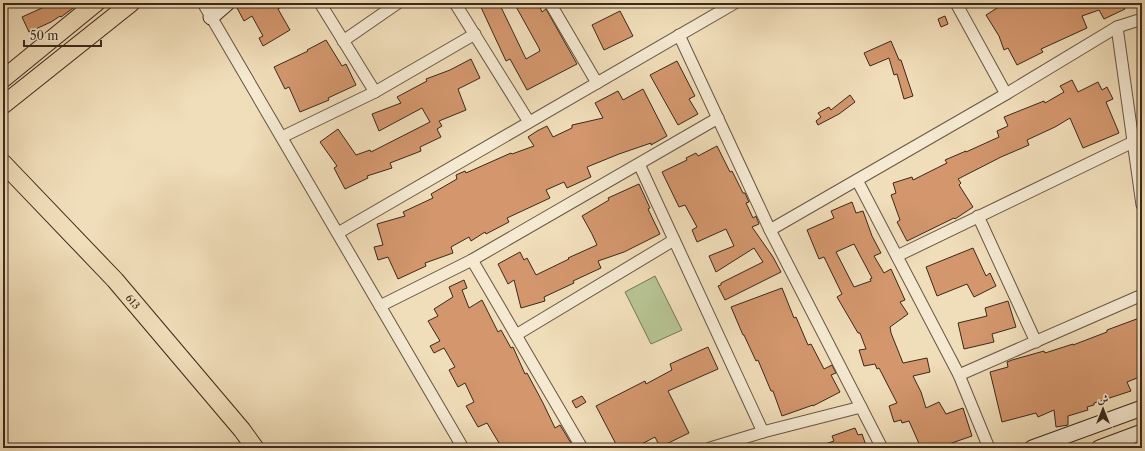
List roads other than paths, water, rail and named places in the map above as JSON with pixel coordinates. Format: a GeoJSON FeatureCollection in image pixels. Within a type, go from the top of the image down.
{"type":"FeatureCollection","features":[{"type":"Feature","properties":{"kind":"main road"},"geometry":{"type":"LineString","coordinates":[[3,79],[96,3]]}},
{"type":"Feature","properties":{"kind":"main road"},"geometry":{"type":"LineString","coordinates":[[3,105],[131,3]]}},
{"type":"Feature","properties":{"kind":"main road","name":"613"},"geometry":{"type":"LineString","coordinates":[[3,163],[115,280],[242,430],[255,448]]}},
{"type":"Feature","properties":{"kind":"street"},"geometry":{"type":"LineString","coordinates":[[203,3],[463,448]]}},
{"type":"Feature","properties":{"kind":"street"},"geometry":{"type":"LineString","coordinates":[[211,17],[227,3]]}},
{"type":"Feature","properties":{"kind":"street"},"geometry":{"type":"LineString","coordinates":[[320,3],[374,92]]}},
{"type":"Feature","properties":{"kind":"street"},"geometry":{"type":"LineString","coordinates":[[343,40],[398,3]]}},
{"type":"Feature","properties":{"kind":"street"},"geometry":{"type":"LineString","coordinates":[[455,3],[529,122]]}},
{"type":"Feature","properties":{"kind":"street"},"geometry":{"type":"LineString","coordinates":[[550,3],[597,83]]}},
{"type":"Feature","properties":{"kind":"street"},"geometry":{"type":"LineString","coordinates":[[338,233],[735,3]]}},
{"type":"Feature","properties":{"kind":"street"},"geometry":{"type":"LineString","coordinates":[[958,4],[1006,94]]}},
{"type":"Feature","properties":{"kind":"street"},"geometry":{"type":"LineString","coordinates":[[770,230],[1006,94],[1117,27],[1142,19]]}},
{"type":"Feature","properties":{"kind":"street"},"geometry":{"type":"LineString","coordinates":[[1117,27],[1142,205]]}},
{"type":"Feature","properties":{"kind":"street"},"geometry":{"type":"LineString","coordinates":[[282,137],[374,92],[475,34]]}},
{"type":"Feature","properties":{"kind":"street"},"geometry":{"type":"LineString","coordinates":[[679,35],[770,230],[882,448]]}},
{"type":"Feature","properties":{"kind":"street"},"geometry":{"type":"LineString","coordinates":[[380,306],[472,260],[718,118]]}},
{"type":"Feature","properties":{"kind":"street"},"geometry":{"type":"LineString","coordinates":[[897,256],[1133,142]]}},
{"type":"Feature","properties":{"kind":"street"},"geometry":{"type":"LineString","coordinates":[[639,164],[764,432]]}},
{"type":"Feature","properties":{"kind":"street"},"geometry":{"type":"LineString","coordinates":[[857,180],[959,376],[989,448]]}},
{"type":"Feature","properties":{"kind":"street"},"geometry":{"type":"LineString","coordinates":[[978,216],[1036,342]]}},
{"type":"Feature","properties":{"kind":"street"},"geometry":{"type":"LineString","coordinates":[[516,335],[674,240]]}},
{"type":"Feature","properties":{"kind":"street"},"geometry":{"type":"LineString","coordinates":[[472,260],[582,448]]}},
{"type":"Feature","properties":{"kind":"street"},"geometry":{"type":"LineString","coordinates":[[959,376],[1142,295]]}},
{"type":"Feature","properties":{"kind":"street"},"geometry":{"type":"LineString","coordinates":[[710,448],[764,432],[861,408]]}},
{"type":"Feature","properties":{"kind":"street"},"geometry":{"type":"LineString","coordinates":[[1032,448],[1142,408]]}},
{"type":"Feature","properties":{"kind":"street"},"geometry":{"type":"LineString","coordinates":[[1099,448],[1142,432]]}}]}
